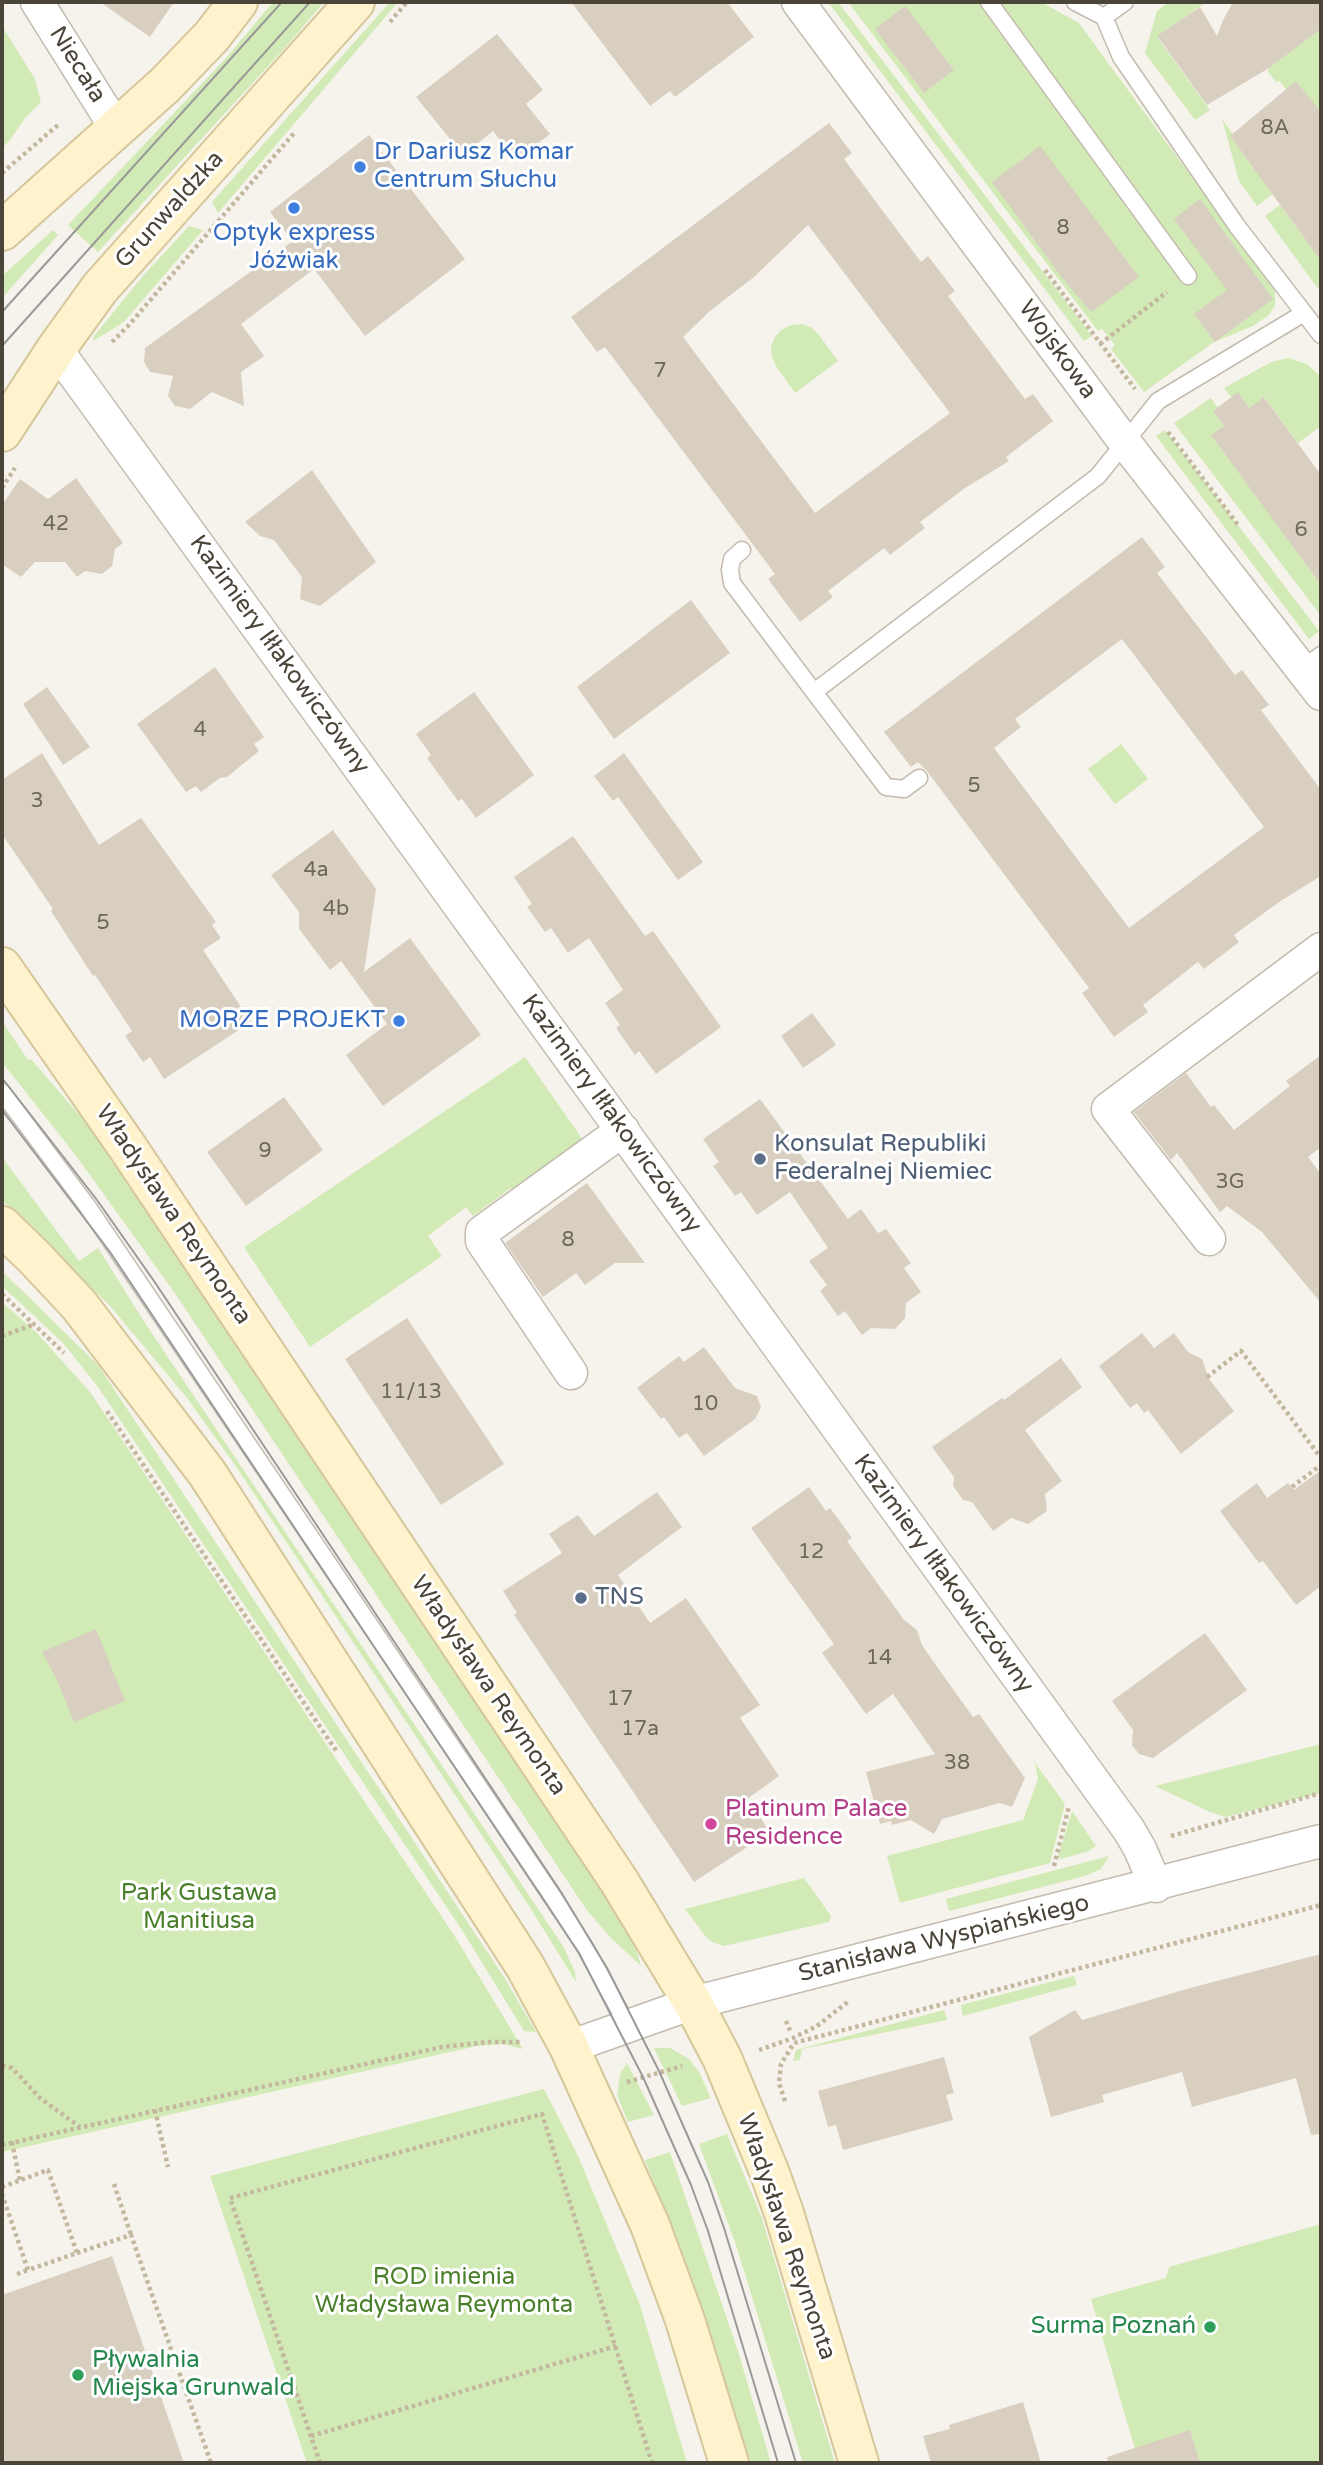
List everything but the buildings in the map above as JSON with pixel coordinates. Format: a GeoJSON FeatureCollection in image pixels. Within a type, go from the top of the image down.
{"type":"FeatureCollection","features":[{"type":"Feature","properties":{"kind":"main road"},"geometry":{"type":"LineString","coordinates":[[2,231],[181,69],[212,36],[238,2]]}},
{"type":"Feature","properties":{"kind":"main road","name":"Grunwaldzka"},"geometry":{"type":"LineString","coordinates":[[2,432],[100,288],[355,2]]}},
{"type":"Feature","properties":{"kind":"main road","name":"Władysława Reymonta"},"geometry":{"type":"LineString","coordinates":[[2,967],[127,1144],[619,1881],[693,2004],[722,2058],[769,2171],[859,2463]]}},
{"type":"Feature","properties":{"kind":"main road"},"geometry":{"type":"LineString","coordinates":[[2,1226],[79,1305],[207,1473],[525,1966],[569,2047],[650,2225],[685,2320],[729,2463]]}},
{"type":"Feature","properties":{"kind":"street","name":"Niecała"},"geometry":{"type":"LineString","coordinates":[[37,2],[116,128]]}},
{"type":"Feature","properties":{"kind":"street","name":"Wojskowa"},"geometry":{"type":"LineString","coordinates":[[798,2],[1126,444],[1312,662],[1321,694]]}},
{"type":"Feature","properties":{"kind":"street","name":"Kazimiery Iłłakowiczówny"},"geometry":{"type":"LineString","coordinates":[[56,349],[1134,1838],[1156,1886]]}},
{"type":"Feature","properties":{"kind":"street"},"geometry":{"type":"LineString","coordinates":[[1209,1239],[1108,1109],[1321,949]]}},
{"type":"Feature","properties":{"kind":"street"},"geometry":{"type":"LineString","coordinates":[[571,1373],[482,1241],[482,1232],[623,1130]]}},
{"type":"Feature","properties":{"kind":"street","name":"Stanisława Wyspiańskiego"},"geometry":{"type":"LineString","coordinates":[[569,2047],[693,2004],[1321,1842]]}},
{"type":"Feature","properties":{"kind":"lane"},"geometry":{"type":"LineString","coordinates":[[989,2],[1188,276]]}},
{"type":"Feature","properties":{"kind":"lane"},"geometry":{"type":"LineString","coordinates":[[1075,2],[1104,17],[1121,57],[1237,226],[1321,335]]}},
{"type":"Feature","properties":{"kind":"lane"},"geometry":{"type":"LineString","coordinates":[[1104,17],[1125,2]]}},
{"type":"Feature","properties":{"kind":"lane"},"geometry":{"type":"LineString","coordinates":[[814,692],[1098,476],[1158,401],[1304,313]]}},
{"type":"Feature","properties":{"kind":"lane"},"geometry":{"type":"LineString","coordinates":[[742,550],[732,559],[732,583],[886,787],[904,789],[919,778]]}},
{"type":"Feature","properties":{"kind":"lane"},"geometry":{"type":"LineString","coordinates":[[2,1092],[88,1207],[553,1897],[586,1949],[628,2026]]}},
{"type":"Feature","properties":{"kind":"path"},"geometry":{"type":"LineString","coordinates":[[389,23],[407,2]]}},
{"type":"Feature","properties":{"kind":"path"},"geometry":{"type":"LineString","coordinates":[[79,380],[95,357],[128,327],[300,127]]}},
{"type":"Feature","properties":{"kind":"path"},"geometry":{"type":"LineString","coordinates":[[1043,268],[1243,532]]}},
{"type":"Feature","properties":{"kind":"path"},"geometry":{"type":"LineString","coordinates":[[1069,367],[1188,276]]}},
{"type":"Feature","properties":{"kind":"path"},"geometry":{"type":"LineString","coordinates":[[2,1294],[68,1359]]}},
{"type":"Feature","properties":{"kind":"path"},"geometry":{"type":"LineString","coordinates":[[2,1336],[35,1324]]}},
{"type":"Feature","properties":{"kind":"path"},"geometry":{"type":"LineString","coordinates":[[1207,1377],[1241,1351],[1321,1458]]}},
{"type":"Feature","properties":{"kind":"path"},"geometry":{"type":"LineString","coordinates":[[103,1405],[342,1759]]}},
{"type":"Feature","properties":{"kind":"path"},"geometry":{"type":"LineString","coordinates":[[1292,1487],[1321,1465]]}},
{"type":"Feature","properties":{"kind":"path"},"geometry":{"type":"LineString","coordinates":[[1134,1838],[1162,1832],[1170,1837],[1321,1793]]}},
{"type":"Feature","properties":{"kind":"path"},"geometry":{"type":"LineString","coordinates":[[1054,1866],[1071,1798]]}},
{"type":"Feature","properties":{"kind":"path"},"geometry":{"type":"LineString","coordinates":[[786,2103],[779,2083],[781,2064],[794,2043],[1321,1905]]}},
{"type":"Feature","properties":{"kind":"path"},"geometry":{"type":"LineString","coordinates":[[762,2050],[817,2026],[857,1994]]}},
{"type":"Feature","properties":{"kind":"path"},"geometry":{"type":"LineString","coordinates":[[786,2021],[791,2033]]}},
{"type":"Feature","properties":{"kind":"path"},"geometry":{"type":"LineString","coordinates":[[2,2145],[442,2047],[489,2042],[524,2042]]}},
{"type":"Feature","properties":{"kind":"path"},"geometry":{"type":"LineString","coordinates":[[618,2085],[659,2071],[693,2064]]}},
{"type":"Feature","properties":{"kind":"path"},"geometry":{"type":"LineString","coordinates":[[2,2066],[12,2068],[40,2098],[80,2127]]}},
{"type":"Feature","properties":{"kind":"path"},"geometry":{"type":"LineString","coordinates":[[155,2110],[168,2167]]}},
{"type":"Feature","properties":{"kind":"path"},"geometry":{"type":"LineString","coordinates":[[320,2463],[230,2198],[542,2114],[652,2463]]}},
{"type":"Feature","properties":{"kind":"path"},"geometry":{"type":"LineString","coordinates":[[12,2142],[20,2180]]}},
{"type":"Feature","properties":{"kind":"path"},"geometry":{"type":"LineString","coordinates":[[2,2187],[48,2171],[77,2253]]}},
{"type":"Feature","properties":{"kind":"path"},"geometry":{"type":"LineString","coordinates":[[114,2184],[211,2463]]}},
{"type":"Feature","properties":{"kind":"path"},"geometry":{"type":"LineString","coordinates":[[2,2194],[28,2270]]}},
{"type":"Feature","properties":{"kind":"path"},"geometry":{"type":"LineString","coordinates":[[17,2274],[131,2235]]}},
{"type":"Feature","properties":{"kind":"path"},"geometry":{"type":"LineString","coordinates":[[311,2436],[616,2346]]}},
{"type":"Feature","properties":{"kind":"green space"},"geometry":{"type":"Polygon","coordinates":[[[273,2],[324,2],[98,252],[68,225],[226,58],[273,2]]]}},
{"type":"Feature","properties":{"kind":"green space"},"geometry":{"type":"Polygon","coordinates":[[[390,2],[398,2],[218,213],[212,202],[390,2]]]}},
{"type":"Feature","properties":{"kind":"green space"},"geometry":{"type":"Polygon","coordinates":[[[828,2],[838,2],[1092,336],[1084,341],[828,2]]]}},
{"type":"Feature","properties":{"kind":"green space"},"geometry":{"type":"Polygon","coordinates":[[[848,2],[1041,2],[1079,23],[1275,291],[1275,306],[1269,315],[1253,326],[1214,342],[1144,392],[1111,349],[1115,345],[1102,329],[1098,331],[848,2]]]}},
{"type":"Feature","properties":{"kind":"green space"},"geometry":{"type":"Polygon","coordinates":[[[1169,2],[1206,2],[1157,37],[1210,110],[1195,120],[1145,53],[1157,11],[1169,2]]]}},
{"type":"Feature","properties":{"kind":"green space"},"geometry":{"type":"Polygon","coordinates":[[[2,26],[35,79],[41,102],[2,148],[2,26]]]}},
{"type":"Feature","properties":{"kind":"green space"},"geometry":{"type":"Polygon","coordinates":[[[1321,27],[1321,115],[1313,104],[1297,106],[1280,81],[1276,82],[1268,72],[1270,61],[1321,27]]]}},
{"type":"Feature","properties":{"kind":"green space"},"geometry":{"type":"Polygon","coordinates":[[[1222,119],[1235,137],[1240,150],[1273,194],[1257,206],[1239,181],[1222,119]]]}},
{"type":"Feature","properties":{"kind":"green space"},"geometry":{"type":"Polygon","coordinates":[[[1280,205],[1313,250],[1317,249],[1321,254],[1319,290],[1265,216],[1280,205]]]}},
{"type":"Feature","properties":{"kind":"green space"},"geometry":{"type":"Polygon","coordinates":[[[189,226],[203,230],[124,322],[93,341],[94,336],[142,277],[189,226]]]}},
{"type":"Feature","properties":{"kind":"green space"},"geometry":{"type":"Polygon","coordinates":[[[53,230],[58,235],[2,298],[2,276],[53,230]]]}},
{"type":"Feature","properties":{"kind":"green space"},"geometry":{"type":"Polygon","coordinates":[[[801,324],[811,327],[819,335],[838,361],[795,393],[776,366],[771,347],[781,330],[801,324]]]}},
{"type":"Feature","properties":{"kind":"green space"},"geometry":{"type":"Polygon","coordinates":[[[1288,358],[1307,364],[1321,377],[1321,426],[1298,443],[1265,398],[1249,408],[1238,393],[1231,397],[1224,388],[1271,362],[1288,358]]]}},
{"type":"Feature","properties":{"kind":"green space"},"geometry":{"type":"Polygon","coordinates":[[[1211,398],[1218,408],[1213,411],[1224,426],[1212,435],[1321,585],[1321,616],[1174,423],[1211,398]]]}},
{"type":"Feature","properties":{"kind":"green space"},"geometry":{"type":"Polygon","coordinates":[[[1165,430],[1319,631],[1309,639],[1156,436],[1165,430]]]}},
{"type":"Feature","properties":{"kind":"green space"},"geometry":{"type":"Polygon","coordinates":[[[1121,744],[1148,779],[1115,804],[1088,769],[1121,744]]]}},
{"type":"Feature","properties":{"kind":"green space"},"geometry":{"type":"Polygon","coordinates":[[[2,1021],[28,1060],[31,1059],[88,1125],[634,1941],[641,1966],[609,1936],[586,1909],[174,1292],[77,1157],[2,1062],[2,1021]]]}},
{"type":"Feature","properties":{"kind":"green space"},"geometry":{"type":"Polygon","coordinates":[[[525,1057],[588,1147],[519,1197],[511,1188],[473,1216],[466,1207],[428,1236],[442,1256],[310,1347],[244,1247],[525,1057]]]}},
{"type":"Feature","properties":{"kind":"green space"},"geometry":{"type":"Polygon","coordinates":[[[2,1157],[79,1261],[98,1248],[145,1323],[563,1946],[575,1972],[576,1982],[531,1909],[235,1465],[187,1398],[110,1306],[2,1200],[2,1157]]]}},
{"type":"Feature","properties":{"kind":"green space"},"geometry":{"type":"Polygon","coordinates":[[[2,1271],[98,1365],[504,1977],[536,2032],[524,2031],[462,1930],[98,1387],[63,1343],[2,1286],[2,1271]]]}},
{"type":"Feature","properties":{"kind":"green space","name":"Park Gustawa Manitiusa"},"geometry":{"type":"Polygon","coordinates":[[[2,1302],[37,1333],[90,1392],[454,1935],[523,2049],[503,2044],[477,2046],[2,2152],[2,1302]]]}},
{"type":"Feature","properties":{"kind":"green space"},"geometry":{"type":"Polygon","coordinates":[[[1321,1744],[1321,1793],[1225,1817],[1155,1786],[1321,1744]]]}},
{"type":"Feature","properties":{"kind":"green space"},"geometry":{"type":"Polygon","coordinates":[[[1035,1763],[1065,1804],[1050,1863],[900,1903],[887,1856],[1023,1820],[1038,1779],[1035,1763]]]}},
{"type":"Feature","properties":{"kind":"green space"},"geometry":{"type":"Polygon","coordinates":[[[1072,1811],[1096,1846],[1089,1851],[1061,1859],[1058,1857],[1072,1811]]]}},
{"type":"Feature","properties":{"kind":"green space"},"geometry":{"type":"Polygon","coordinates":[[[1109,1856],[1101,1869],[1085,1876],[949,1911],[946,1899],[1109,1856]]]}},
{"type":"Feature","properties":{"kind":"green space"},"geometry":{"type":"Polygon","coordinates":[[[804,1878],[831,1916],[829,1922],[724,1946],[706,1937],[685,1909],[804,1878]]]}},
{"type":"Feature","properties":{"kind":"green space"},"geometry":{"type":"Polygon","coordinates":[[[1074,1976],[1077,1985],[963,2016],[961,2005],[1074,1976]]]}},
{"type":"Feature","properties":{"kind":"green space"},"geometry":{"type":"Polygon","coordinates":[[[944,2010],[947,2020],[802,2049],[800,2060],[793,2061],[796,2050],[944,2010]]]}},
{"type":"Feature","properties":{"kind":"green space"},"geometry":{"type":"Polygon","coordinates":[[[654,2048],[670,2048],[689,2059],[699,2072],[711,2098],[682,2106],[654,2048]]]}},
{"type":"Feature","properties":{"kind":"green space"},"geometry":{"type":"Polygon","coordinates":[[[627,2063],[654,2115],[628,2122],[617,2095],[620,2074],[627,2063]]]}},
{"type":"Feature","properties":{"kind":"green space","name":"ROD imienia Władysława Reymonta"},"geometry":{"type":"Polygon","coordinates":[[[544,2089],[579,2158],[640,2305],[687,2463],[307,2463],[210,2176],[544,2089]]]}},
{"type":"Feature","properties":{"kind":"green space"},"geometry":{"type":"Polygon","coordinates":[[[727,2134],[762,2218],[835,2463],[803,2463],[736,2245],[699,2144],[727,2134]]]}},
{"type":"Feature","properties":{"kind":"green space"},"geometry":{"type":"Polygon","coordinates":[[[670,2152],[738,2351],[771,2463],[749,2463],[700,2303],[645,2160],[670,2152]]]}},
{"type":"Feature","properties":{"kind":"green space","name":"Surma Poznań"},"geometry":{"type":"Polygon","coordinates":[[[1321,2224],[1321,2463],[1139,2463],[1091,2299],[1166,2278],[1169,2267],[1321,2224]]]}},
{"type":"Feature","properties":{"kind":"tram line"},"geometry":{"type":"LineString","coordinates":[[2,312],[282,2]]}},
{"type":"Feature","properties":{"kind":"tram line"},"geometry":{"type":"LineString","coordinates":[[2,346],[310,2]]}},
{"type":"Feature","properties":{"kind":"tram line"},"geometry":{"type":"LineString","coordinates":[[2,1078],[97,1200],[154,1281],[561,1892],[607,1968],[659,2071],[708,2182],[796,2463]]}},
{"type":"Feature","properties":{"kind":"tram line"},"geometry":{"type":"LineString","coordinates":[[2,1110],[110,1252],[579,1953],[643,2077],[691,2185],[708,2231],[778,2463]]}},
{"type":"Feature","properties":{"kind":"place","name":"Dr Dariusz Komar Centrum Słuchu"},"geometry":{"type":"Point","coordinates":[360,167]}},
{"type":"Feature","properties":{"kind":"place","name":"Optyk express Jóźwiak"},"geometry":{"type":"Point","coordinates":[294,208]}},
{"type":"Feature","properties":{"kind":"place","name":"MORZE PROJEKT"},"geometry":{"type":"Point","coordinates":[399,1021]}},
{"type":"Feature","properties":{"kind":"place","name":"Konsulat Republiki Federalnej Niemiec"},"geometry":{"type":"Point","coordinates":[760,1159]}},
{"type":"Feature","properties":{"kind":"place","name":"TNS"},"geometry":{"type":"Point","coordinates":[581,1598]}},
{"type":"Feature","properties":{"kind":"place","name":"Platinum Palace Residence"},"geometry":{"type":"Point","coordinates":[711,1824]}},
{"type":"Feature","properties":{"kind":"place","name":"Surma Poznań"},"geometry":{"type":"Point","coordinates":[1210,2327]}},
{"type":"Feature","properties":{"kind":"place","name":"Pływalnia Miejska Grunwald"},"geometry":{"type":"Point","coordinates":[78,2375]}}]}
